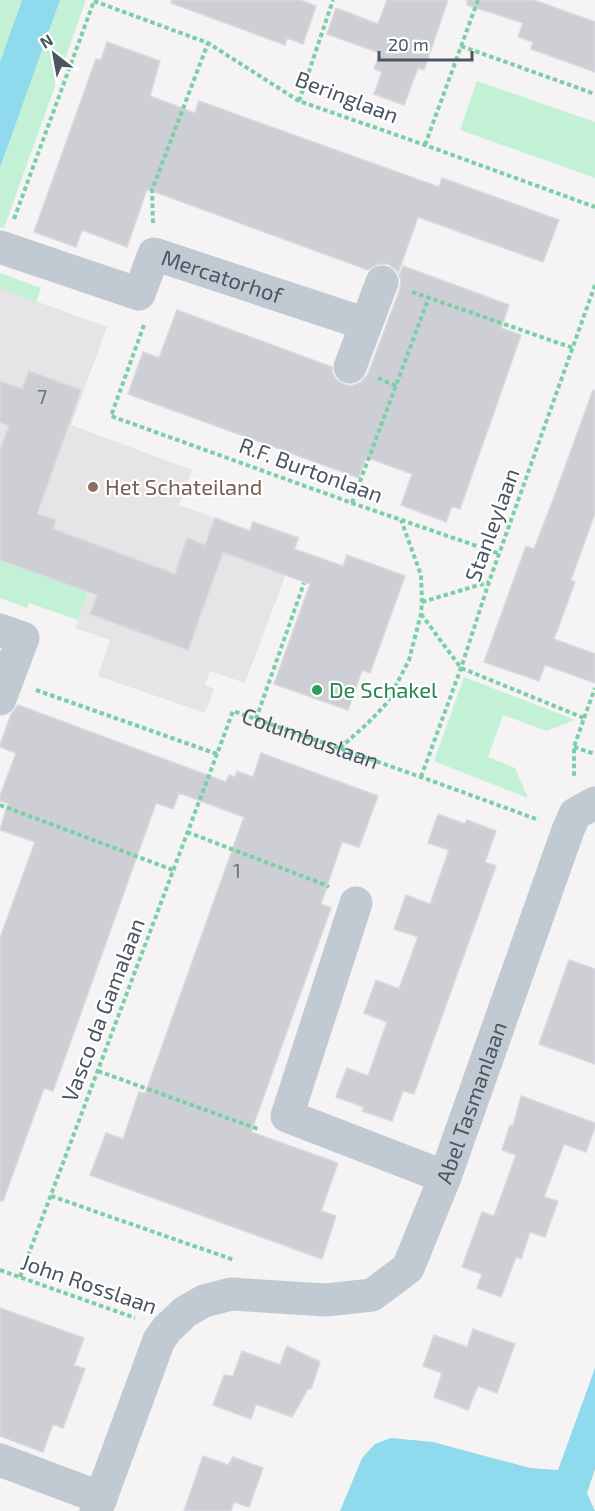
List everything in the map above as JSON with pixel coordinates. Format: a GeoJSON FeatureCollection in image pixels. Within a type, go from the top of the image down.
{"type":"FeatureCollection","features":[{"type":"Feature","properties":{"kind":"street","name":"Mercatorhof"},"geometry":{"type":"LineString","coordinates":[[2,247],[139,294],[154,254],[366,324]]}},
{"type":"Feature","properties":{"kind":"street"},"geometry":{"type":"LineString","coordinates":[[350,367],[382,282]]}},
{"type":"Feature","properties":{"kind":"street"},"geometry":{"type":"LineString","coordinates":[[0,630],[22,638],[4,689]]}},
{"type":"Feature","properties":{"kind":"street","name":"Abel Tasmanlaan"},"geometry":{"type":"LineString","coordinates":[[99,1505],[159,1340],[185,1312],[204,1301],[231,1294],[326,1300],[372,1295],[408,1268],[445,1177],[579,816]]}},
{"type":"Feature","properties":{"kind":"street"},"geometry":{"type":"LineString","coordinates":[[356,903],[287,1116],[445,1177]]}},
{"type":"Feature","properties":{"kind":"street"},"geometry":{"type":"LineString","coordinates":[[0,1460],[99,1505]]}},
{"type":"Feature","properties":{"kind":"path"},"geometry":{"type":"LineString","coordinates":[[299,101],[333,0]]}},
{"type":"Feature","properties":{"kind":"path"},"geometry":{"type":"LineString","coordinates":[[425,145],[478,0]]}},
{"type":"Feature","properties":{"kind":"path"},"geometry":{"type":"LineString","coordinates":[[2,247],[95,1]]}},
{"type":"Feature","properties":{"kind":"path","name":"Beringlaan"},"geometry":{"type":"LineString","coordinates":[[95,1],[207,43],[299,101],[595,207]]}},
{"type":"Feature","properties":{"kind":"path"},"geometry":{"type":"LineString","coordinates":[[154,254],[152,190],[207,43]]}},
{"type":"Feature","properties":{"kind":"path"},"geometry":{"type":"LineString","coordinates":[[461,46],[595,94]]}},
{"type":"Feature","properties":{"kind":"path"},"geometry":{"type":"LineString","coordinates":[[382,282],[573,348]]}},
{"type":"Feature","properties":{"kind":"path","name":"Stanleylaan"},"geometry":{"type":"LineString","coordinates":[[421,777],[595,285]]}},
{"type":"Feature","properties":{"kind":"path","name":"R.F. Burtonlaan"},"geometry":{"type":"LineString","coordinates":[[139,294],[147,317],[111,416],[500,554]]}},
{"type":"Feature","properties":{"kind":"path"},"geometry":{"type":"LineString","coordinates":[[352,503],[429,297]]}},
{"type":"Feature","properties":{"kind":"path"},"geometry":{"type":"LineString","coordinates":[[340,748],[387,703],[409,660],[423,602],[421,575],[401,520]]}},
{"type":"Feature","properties":{"kind":"path"},"geometry":{"type":"LineString","coordinates":[[423,602],[489,582]]}},
{"type":"Feature","properties":{"kind":"path"},"geometry":{"type":"LineString","coordinates":[[256,719],[304,583]]}},
{"type":"Feature","properties":{"kind":"path"},"geometry":{"type":"LineString","coordinates":[[421,614],[461,668],[584,718]]}},
{"type":"Feature","properties":{"kind":"path"},"geometry":{"type":"LineString","coordinates":[[579,816],[574,747],[595,688]]}},
{"type":"Feature","properties":{"kind":"path"},"geometry":{"type":"LineString","coordinates":[[4,689],[217,754]]}},
{"type":"Feature","properties":{"kind":"path","name":"Columbuslaan"},"geometry":{"type":"LineString","coordinates":[[217,754],[233,711],[421,777],[579,816]]}},
{"type":"Feature","properties":{"kind":"path"},"geometry":{"type":"LineString","coordinates":[[574,747],[595,754]]}},
{"type":"Feature","properties":{"kind":"path","name":"Vasco da Gamalaan"},"geometry":{"type":"LineString","coordinates":[[20,1277],[217,754]]}},
{"type":"Feature","properties":{"kind":"path"},"geometry":{"type":"LineString","coordinates":[[0,805],[173,870]]}},
{"type":"Feature","properties":{"kind":"path"},"geometry":{"type":"LineString","coordinates":[[187,832],[323,884],[356,903]]}},
{"type":"Feature","properties":{"kind":"path"},"geometry":{"type":"LineString","coordinates":[[98,1071],[270,1134],[287,1116]]}},
{"type":"Feature","properties":{"kind":"path"},"geometry":{"type":"LineString","coordinates":[[51,1196],[241,1263]]}},
{"type":"Feature","properties":{"kind":"path","name":"John Rosslaan"},"geometry":{"type":"LineString","coordinates":[[0,1270],[167,1329]]}},
{"type":"Feature","properties":{"kind":"shaded area","name":"Het Schateiland"},"geometry":{"type":"Polygon","coordinates":[[[0,288],[107,327],[71,425],[192,470],[179,505],[249,530],[252,521],[300,537],[245,683],[210,671],[205,685],[214,689],[205,713],[98,676],[110,640],[75,628],[88,592],[0,561],[0,288]]]}},
{"type":"Feature","properties":{"kind":"green space"},"geometry":{"type":"Polygon","coordinates":[[[0,0],[22,0],[0,62],[0,0]]]}},
{"type":"Feature","properties":{"kind":"green space"},"geometry":{"type":"Polygon","coordinates":[[[60,0],[86,0],[4,228],[0,227],[0,168],[60,0]]]}},
{"type":"Feature","properties":{"kind":"green space"},"geometry":{"type":"Polygon","coordinates":[[[477,81],[595,122],[595,178],[460,130],[477,81]]]}},
{"type":"Feature","properties":{"kind":"green space"},"geometry":{"type":"Polygon","coordinates":[[[0,273],[41,288],[36,302],[0,288],[0,273]]]}},
{"type":"Feature","properties":{"kind":"green space"},"geometry":{"type":"Polygon","coordinates":[[[0,561],[88,592],[78,620],[29,603],[27,608],[0,598],[0,561]]]}},
{"type":"Feature","properties":{"kind":"green space"},"geometry":{"type":"Polygon","coordinates":[[[464,677],[575,720],[547,731],[503,715],[488,757],[515,768],[528,798],[434,761],[464,677]]]}},
{"type":"Feature","properties":{"kind":"water"},"geometry":{"type":"Polygon","coordinates":[[[22,0],[60,0],[0,168],[0,62],[22,0]]]}},
{"type":"Feature","properties":{"kind":"water"},"geometry":{"type":"Polygon","coordinates":[[[595,1368],[595,1469],[587,1493],[595,1511],[340,1511],[362,1458],[375,1444],[391,1438],[433,1442],[530,1468],[558,1470],[595,1368]]]}},
{"type":"Feature","properties":{"kind":"building"},"geometry":{"type":"Polygon","coordinates":[[[172,0],[300,0],[316,6],[303,44],[287,38],[285,45],[171,3],[172,0]]]}},
{"type":"Feature","properties":{"kind":"building"},"geometry":{"type":"Polygon","coordinates":[[[387,0],[448,0],[424,70],[418,68],[404,105],[374,94],[382,72],[374,69],[380,53],[327,34],[336,8],[378,24],[387,0]]]}},
{"type":"Feature","properties":{"kind":"building"},"geometry":{"type":"Polygon","coordinates":[[[467,0],[534,0],[595,22],[595,72],[531,49],[533,42],[518,37],[523,23],[467,5],[467,0]]]}},
{"type":"Feature","properties":{"kind":"building"},"geometry":{"type":"Polygon","coordinates":[[[107,42],[160,61],[150,96],[195,113],[199,101],[439,187],[442,178],[559,220],[543,262],[418,217],[398,273],[388,264],[378,264],[368,270],[147,189],[127,247],[82,230],[76,247],[34,232],[96,59],[101,60],[107,42]]]}},
{"type":"Feature","properties":{"kind":"building"},"geometry":{"type":"Polygon","coordinates":[[[403,266],[509,305],[501,328],[521,335],[460,509],[452,506],[446,522],[401,505],[412,474],[366,457],[359,478],[128,394],[143,352],[159,358],[177,310],[332,367],[335,378],[343,384],[352,386],[361,382],[368,374],[400,289],[399,276],[403,266]]]}},
{"type":"Feature","properties":{"kind":"building"},"geometry":{"type":"Polygon","coordinates":[[[29,371],[81,390],[37,514],[56,520],[53,529],[175,574],[187,538],[205,545],[215,518],[250,531],[253,522],[298,538],[294,549],[343,566],[347,555],[405,576],[370,673],[362,670],[348,710],[274,684],[310,584],[223,552],[188,650],[90,614],[97,595],[0,560],[0,451],[9,426],[0,422],[0,381],[22,389],[29,371]]]}},
{"type":"Feature","properties":{"kind":"building"},"geometry":{"type":"Polygon","coordinates":[[[593,390],[595,391],[595,513],[571,580],[575,582],[554,639],[595,654],[595,683],[545,665],[539,681],[484,662],[526,546],[534,549],[593,390]]]}},
{"type":"Feature","properties":{"kind":"building"},"geometry":{"type":"Polygon","coordinates":[[[18,705],[226,782],[229,775],[235,777],[237,771],[253,777],[261,753],[378,796],[359,847],[342,842],[321,904],[331,908],[251,1132],[338,1163],[321,1211],[336,1216],[322,1259],[90,1175],[106,1133],[123,1139],[139,1092],[145,1094],[244,817],[179,793],[173,809],[156,803],[53,1091],[44,1088],[3,1201],[0,1201],[0,938],[35,842],[0,830],[8,803],[0,801],[0,796],[16,753],[0,745],[11,714],[18,705]]]}},
{"type":"Feature","properties":{"kind":"building"},"geometry":{"type":"Polygon","coordinates":[[[438,814],[465,824],[467,820],[496,831],[485,862],[496,866],[414,1094],[403,1091],[392,1121],[362,1111],[364,1107],[336,1097],[347,1068],[368,1076],[387,1022],[364,1013],[376,980],[399,989],[418,937],[394,929],[406,895],[430,904],[449,850],[428,843],[438,814]]]}},
{"type":"Feature","properties":{"kind":"building"},"geometry":{"type":"Polygon","coordinates":[[[569,960],[595,969],[595,1064],[539,1044],[569,960]]]}},
{"type":"Feature","properties":{"kind":"building"},"geometry":{"type":"Polygon","coordinates":[[[521,1096],[595,1123],[595,1127],[586,1152],[564,1144],[544,1197],[558,1201],[545,1237],[530,1232],[521,1259],[516,1257],[501,1297],[477,1288],[482,1274],[462,1267],[482,1212],[494,1216],[516,1155],[502,1150],[510,1125],[513,1126],[521,1096]]]}},
{"type":"Feature","properties":{"kind":"building"},"geometry":{"type":"Polygon","coordinates":[[[0,1308],[84,1338],[74,1365],[85,1369],[63,1428],[53,1424],[43,1452],[0,1436],[0,1308]]]}},
{"type":"Feature","properties":{"kind":"building"},"geometry":{"type":"Polygon","coordinates":[[[473,1329],[515,1344],[497,1393],[478,1386],[468,1410],[434,1397],[442,1373],[423,1366],[434,1335],[467,1347],[473,1329]]]}},
{"type":"Feature","properties":{"kind":"building"},"geometry":{"type":"Polygon","coordinates":[[[287,1346],[320,1362],[311,1389],[308,1389],[292,1417],[256,1404],[251,1419],[213,1405],[224,1375],[233,1376],[242,1351],[280,1365],[287,1346]]]}},
{"type":"Feature","properties":{"kind":"building"},"geometry":{"type":"Polygon","coordinates":[[[203,1456],[228,1465],[233,1457],[263,1468],[249,1507],[234,1502],[231,1511],[184,1511],[203,1456]]]}},
{"type":"Feature","properties":{"kind":"place","name":"Het Schateiland"},"geometry":{"type":"Point","coordinates":[93,487]}},
{"type":"Feature","properties":{"kind":"place","name":"De Schakel"},"geometry":{"type":"Point","coordinates":[317,690]}}]}
